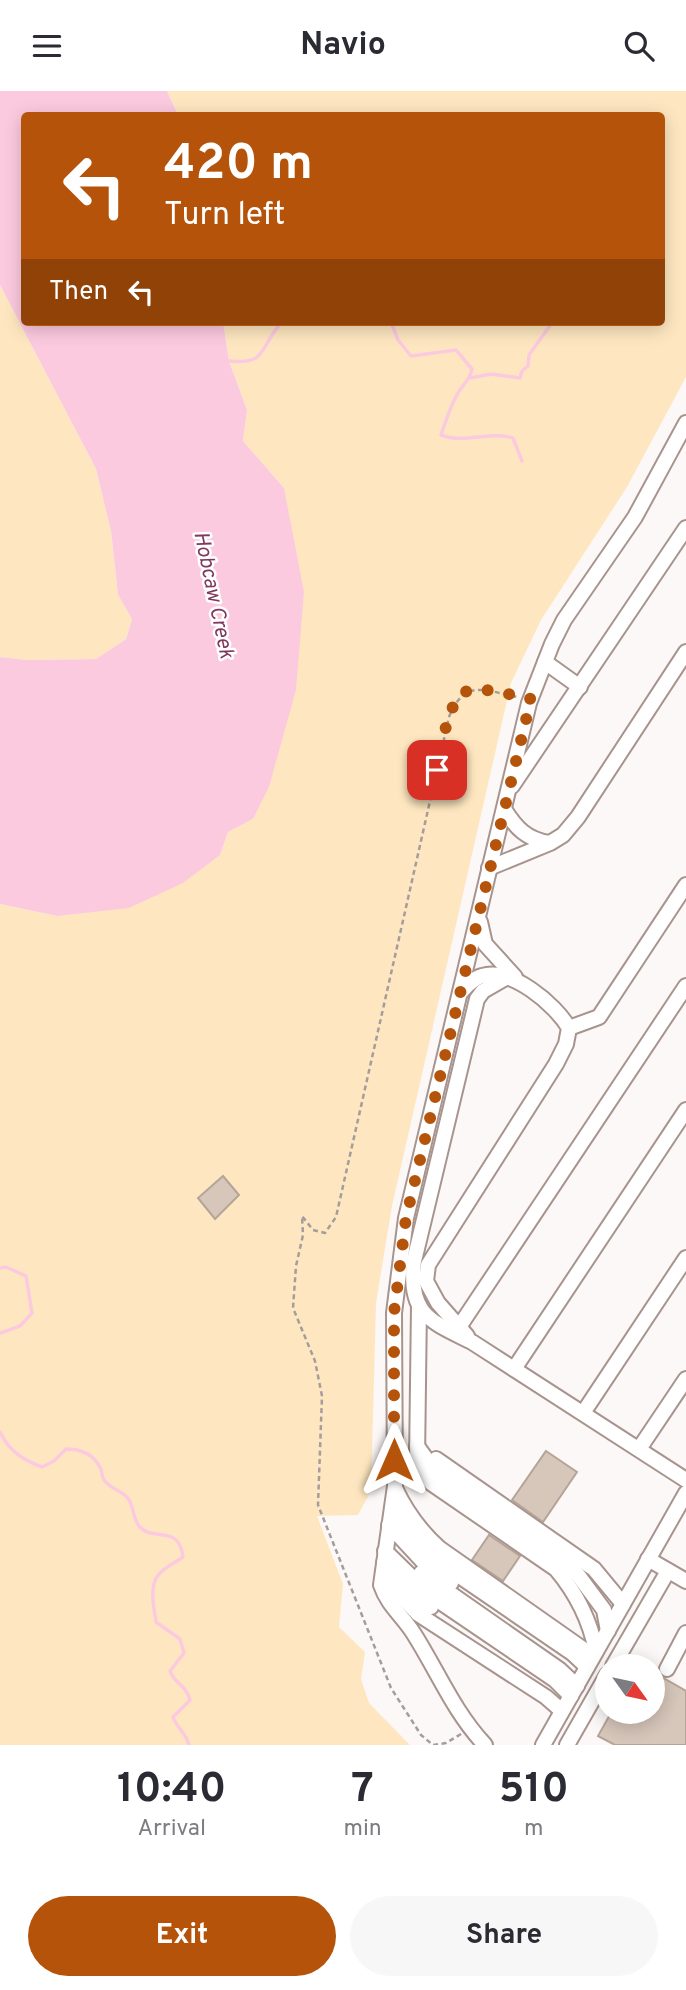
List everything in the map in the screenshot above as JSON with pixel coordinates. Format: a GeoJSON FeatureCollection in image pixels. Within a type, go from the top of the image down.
{"type":"FeatureCollection","features":[{"type":"Feature","properties":{"kind":"street"},"geometry":{"type":"LineString","coordinates":[[485,1745],[455,1708],[413,1632],[386,1600],[385,1556],[395,1486],[394,1313],[406,1218],[531,699],[564,620],[635,517],[686,423]]}},
{"type":"Feature","properties":{"kind":"street"},"geometry":{"type":"LineString","coordinates":[[508,793],[686,527]]}},
{"type":"Feature","properties":{"kind":"street"},"geometry":{"type":"LineString","coordinates":[[489,868],[563,835],[578,817],[686,652]]}},
{"type":"Feature","properties":{"kind":"street"},"geometry":{"type":"LineString","coordinates":[[545,662],[580,687]]}},
{"type":"Feature","properties":{"kind":"street"},"geometry":{"type":"LineString","coordinates":[[504,809],[518,829],[534,840],[550,843]]}},
{"type":"Feature","properties":{"kind":"street"},"geometry":{"type":"LineString","coordinates":[[569,1028],[599,1017],[686,885]]}},
{"type":"Feature","properties":{"kind":"street"},"geometry":{"type":"LineString","coordinates":[[478,914],[485,944],[524,986]]}},
{"type":"Feature","properties":{"kind":"street"},"geometry":{"type":"LineString","coordinates":[[459,994],[474,979],[483,975],[509,976],[555,1007],[569,1028],[566,1044],[556,1064],[428,1265],[426,1281],[438,1303],[472,1342]]}},
{"type":"Feature","properties":{"kind":"street"},"geometry":{"type":"LineString","coordinates":[[509,976],[482,991],[477,999],[414,1261],[414,1297],[424,1314],[439,1326],[472,1342],[686,1480]]}},
{"type":"Feature","properties":{"kind":"street"},"geometry":{"type":"LineString","coordinates":[[458,1327],[686,986]]}},
{"type":"Feature","properties":{"kind":"street"},"geometry":{"type":"LineString","coordinates":[[514,1369],[686,1110]]}},
{"type":"Feature","properties":{"kind":"street"},"geometry":{"type":"LineString","coordinates":[[583,1413],[686,1258]]}},
{"type":"Feature","properties":{"kind":"street"},"geometry":{"type":"LineString","coordinates":[[419,1305],[417,1461],[421,1472],[431,1483],[556,1569],[572,1588],[591,1627],[577,1685]]}},
{"type":"Feature","properties":{"kind":"street"},"geometry":{"type":"LineString","coordinates":[[639,1449],[686,1379]]}},
{"type":"Feature","properties":{"kind":"street"},"geometry":{"type":"LineString","coordinates":[[417,1439],[445,1467],[594,1569],[623,1604]]}},
{"type":"Feature","properties":{"kind":"street"},"geometry":{"type":"LineString","coordinates":[[417,1439],[435,1471],[557,1556],[578,1575],[604,1610],[608,1630]]}},
{"type":"Feature","properties":{"kind":"street"},"geometry":{"type":"LineString","coordinates":[[395,1486],[405,1511],[422,1533],[577,1685]]}},
{"type":"Feature","properties":{"kind":"street"},"geometry":{"type":"LineString","coordinates":[[543,1745],[686,1493]]}},
{"type":"Feature","properties":{"kind":"street"},"geometry":{"type":"LineString","coordinates":[[392,1504],[416,1544],[577,1685]]}},
{"type":"Feature","properties":{"kind":"street"},"geometry":{"type":"LineString","coordinates":[[385,1556],[428,1567],[567,1661],[577,1685]]}},
{"type":"Feature","properties":{"kind":"street"},"geometry":{"type":"LineString","coordinates":[[385,1556],[430,1595],[555,1680],[577,1685]]}},
{"type":"Feature","properties":{"kind":"street"},"geometry":{"type":"LineString","coordinates":[[385,1556],[418,1614],[546,1697],[577,1685]]}},
{"type":"Feature","properties":{"kind":"street"},"geometry":{"type":"LineString","coordinates":[[648,1559],[686,1581]]}},
{"type":"Feature","properties":{"kind":"street"},"geometry":{"type":"LineString","coordinates":[[620,1654],[667,1571]]}},
{"type":"Feature","properties":{"kind":"street"},"geometry":{"type":"LineString","coordinates":[[667,1669],[686,1633]]}},
{"type":"Feature","properties":{"kind":"street"},"geometry":{"type":"LineString","coordinates":[[570,1744],[595,1697]]}},
{"type":"Feature","properties":{"kind":"path"},"geometry":{"type":"LineString","coordinates":[[470,1729],[446,1743],[433,1745],[421,1735],[391,1688],[318,1505],[322,1396],[315,1361],[293,1308],[296,1266],[303,1235],[302,1216],[313,1230],[326,1233],[336,1217],[446,731],[455,702],[465,692],[484,690],[531,699]]}},
{"type":"Feature","properties":{"kind":"shaded area"},"geometry":{"type":"Polygon","coordinates":[[[167,91],[686,91],[686,377],[627,487],[541,620],[511,683],[392,1206],[376,1303],[371,1491],[358,1515],[317,1516],[343,1584],[339,1627],[365,1652],[361,1679],[369,1703],[410,1745],[0,1745],[0,904],[57,916],[220,855],[228,832],[253,819],[284,488],[243,441],[247,410],[229,361],[224,326],[665,326],[665,112],[177,112],[167,91]],[[223,1176],[198,1198],[215,1218],[239,1195],[223,1176]]]}},
{"type":"Feature","properties":{"kind":"shaded area"},"geometry":{"type":"Polygon","coordinates":[[[0,285],[96,469],[111,531],[118,595],[132,619],[126,639],[96,659],[27,660],[0,657],[0,285]]]}},
{"type":"Feature","properties":{"kind":"water"},"geometry":{"type":"Polygon","coordinates":[[[0,91],[167,91],[177,112],[21,112],[21,325],[0,285],[0,91]]]}},
{"type":"Feature","properties":{"kind":"water","name":"Hobcaw Creek"},"geometry":{"type":"Polygon","coordinates":[[[21,326],[224,326],[229,361],[247,410],[243,441],[284,488],[304,592],[296,690],[269,787],[253,819],[228,832],[220,855],[183,883],[129,908],[57,916],[0,904],[0,657],[27,660],[96,659],[126,639],[132,619],[118,595],[111,531],[96,469],[21,326]]]}},
{"type":"Feature","properties":{"kind":"building"},"geometry":{"type":"Polygon","coordinates":[[[223,1176],[239,1195],[215,1219],[198,1198],[223,1176]]]}},
{"type":"Feature","properties":{"kind":"building"},"geometry":{"type":"Polygon","coordinates":[[[546,1451],[577,1472],[543,1522],[512,1500],[546,1451]]]}},
{"type":"Feature","properties":{"kind":"building"},"geometry":{"type":"Polygon","coordinates":[[[489,1535],[520,1556],[503,1581],[472,1560],[489,1535]]]}},
{"type":"Feature","properties":{"kind":"building"},"geometry":{"type":"Polygon","coordinates":[[[665,1679],[686,1691],[686,1745],[615,1745],[598,1736],[605,1724],[665,1724],[665,1679]]]}},
{"type":"Feature","properties":{"kind":"waterway"},"geometry":{"type":"LineString","coordinates":[[229,361],[251,360],[257,357],[279,326]]}},
{"type":"Feature","properties":{"kind":"waterway"},"geometry":{"type":"LineString","coordinates":[[393,326],[398,340],[411,356],[456,350],[472,369],[453,403],[441,435],[459,438],[513,438],[522,461]]}},
{"type":"Feature","properties":{"kind":"waterway"},"geometry":{"type":"LineString","coordinates":[[470,378],[491,374],[520,378],[522,371],[528,366],[529,355],[550,326]]}},
{"type":"Feature","properties":{"kind":"waterway"},"geometry":{"type":"LineString","coordinates":[[0,1268],[6,1267],[26,1276],[32,1313],[20,1326],[0,1333]]}},
{"type":"Feature","properties":{"kind":"waterway"},"geometry":{"type":"LineString","coordinates":[[0,1432],[17,1454],[42,1467],[54,1461],[66,1449],[87,1453],[98,1464],[103,1479],[129,1500],[139,1526],[145,1531],[171,1537],[181,1547],[183,1557],[156,1578],[153,1596],[156,1622],[180,1639],[184,1653],[170,1671],[186,1690],[190,1700],[173,1717],[189,1745]]}},
{"type":"Feature","properties":{"kind":"route"},"geometry":{"type":"LineString","coordinates":[[394,1460],[394,1313],[406,1218],[531,699],[484,690],[465,692],[455,702],[449,717],[437,770]]}}]}
